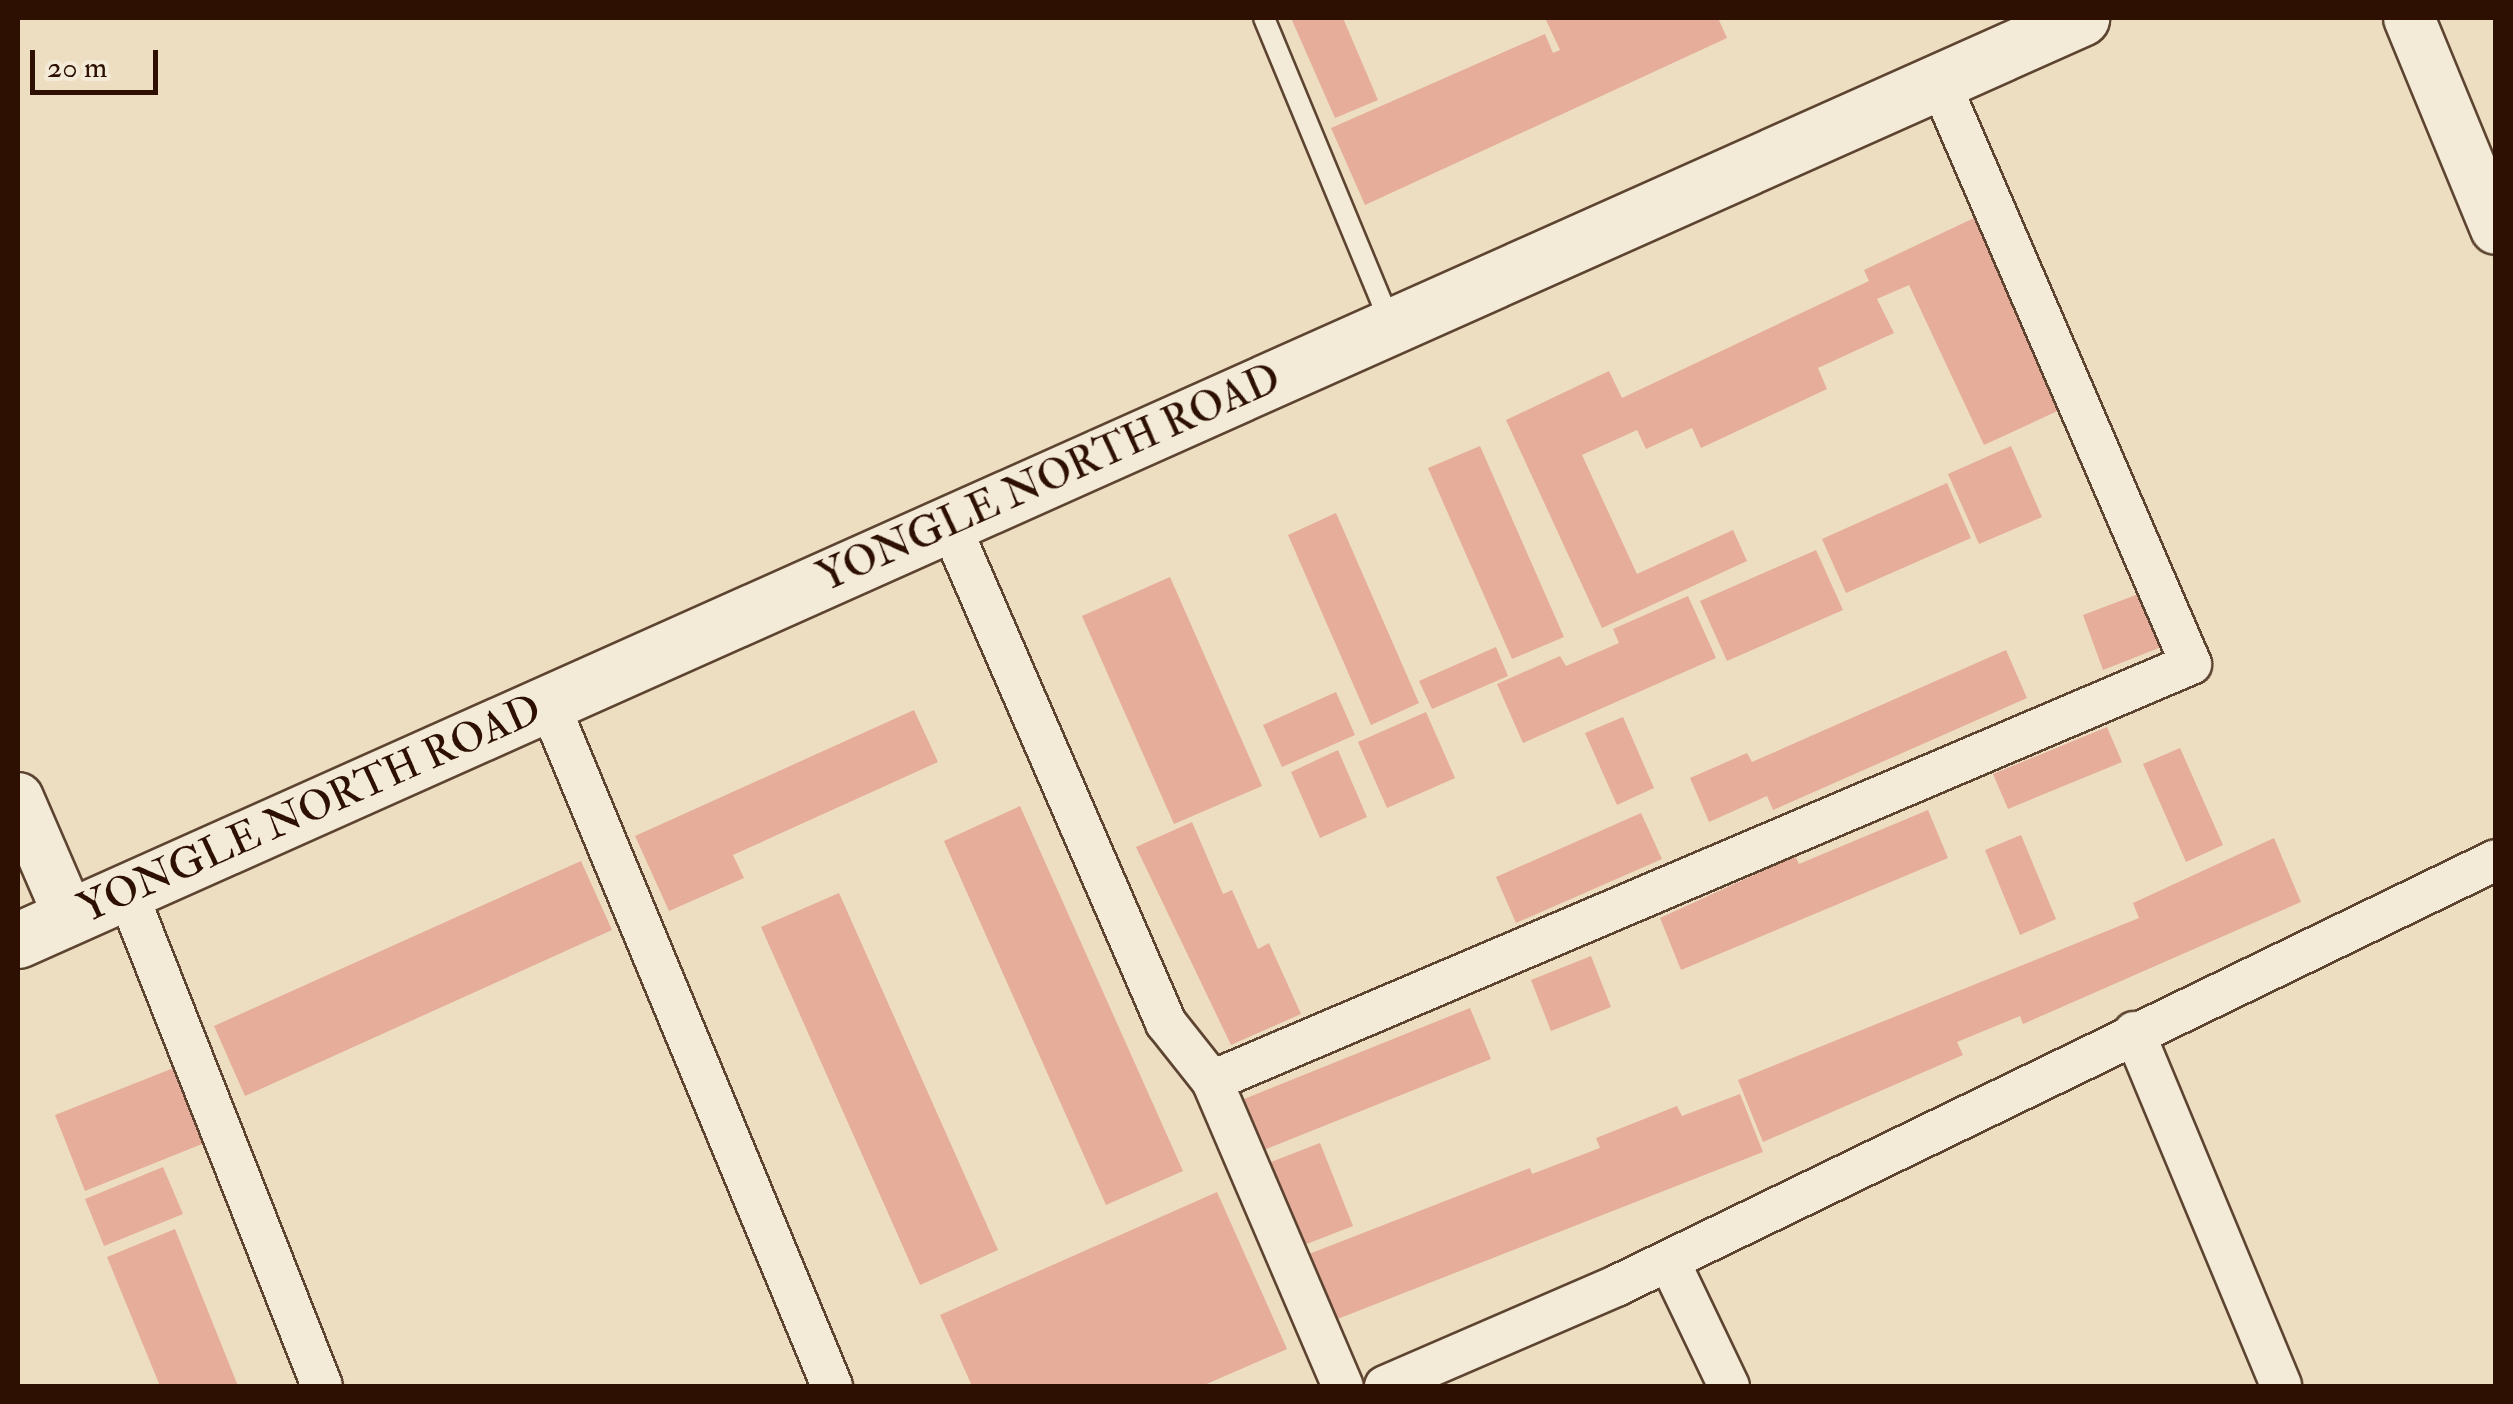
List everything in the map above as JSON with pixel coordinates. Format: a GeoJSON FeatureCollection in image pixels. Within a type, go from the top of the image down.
{"type":"FeatureCollection","features":[{"type":"Feature","properties":{"kind":"main road","name":"YONGLE NORTH ROAD"},"geometry":{"type":"LineString","coordinates":[[18,940],[2082,18]]}},
{"type":"Feature","properties":{"kind":"street"},"geometry":{"type":"LineString","coordinates":[[2408,18],[2496,230]]}},
{"type":"Feature","properties":{"kind":"street"},"geometry":{"type":"LineString","coordinates":[[1212,1081],[2191,664],[1939,81]]}},
{"type":"Feature","properties":{"kind":"street"},"geometry":{"type":"LineString","coordinates":[[949,523],[1166,1023],[1212,1081],[1343,1386]]}},
{"type":"Feature","properties":{"kind":"street"},"geometry":{"type":"LineString","coordinates":[[548,702],[832,1386]]}},
{"type":"Feature","properties":{"kind":"street"},"geometry":{"type":"LineString","coordinates":[[18,798],[70,916]]}},
{"type":"Feature","properties":{"kind":"street"},"geometry":{"type":"LineString","coordinates":[[1385,1386],[1668,1261],[2496,860]]}},
{"type":"Feature","properties":{"kind":"street"},"geometry":{"type":"LineString","coordinates":[[126,890],[322,1386]]}},
{"type":"Feature","properties":{"kind":"street"},"geometry":{"type":"LineString","coordinates":[[2134,1032],[2281,1386]]}},
{"type":"Feature","properties":{"kind":"street"},"geometry":{"type":"LineString","coordinates":[[1668,1261],[1729,1386]]}},
{"type":"Feature","properties":{"kind":"lane"},"geometry":{"type":"LineString","coordinates":[[1264,18],[1392,326]]}},
{"type":"Feature","properties":{"kind":"building"},"geometry":{"type":"Polygon","coordinates":[[[1291,18],[1343,18],[1378,100],[1335,118],[1291,18]]]}},
{"type":"Feature","properties":{"kind":"building"},"geometry":{"type":"Polygon","coordinates":[[[1545,18],[1718,18],[1727,38],[1365,205],[1331,128],[1545,34],[1553,53],[1560,50],[1545,18]]]}},
{"type":"Feature","properties":{"kind":"building"},"geometry":{"type":"Polygon","coordinates":[[[1974,218],[2064,408],[1984,445],[1909,285],[1877,299],[1894,333],[1818,368],[1827,389],[1701,448],[1692,428],[1646,449],[1637,430],[1582,455],[1637,574],[1733,530],[1747,561],[1602,628],[1506,420],[1609,371],[1622,398],[1869,281],[1864,270],[1974,218]]]}},
{"type":"Feature","properties":{"kind":"building"},"geometry":{"type":"Polygon","coordinates":[[[1480,446],[1564,637],[1512,659],[1428,468],[1480,446]]]}},
{"type":"Feature","properties":{"kind":"building"},"geometry":{"type":"Polygon","coordinates":[[[2011,446],[2042,517],[1979,544],[1948,474],[2011,446]]]}},
{"type":"Feature","properties":{"kind":"building"},"geometry":{"type":"Polygon","coordinates":[[[1947,483],[1971,538],[1846,593],[1822,539],[1947,483]]]}},
{"type":"Feature","properties":{"kind":"building"},"geometry":{"type":"Polygon","coordinates":[[[1336,513],[1419,703],[1371,725],[1288,535],[1336,513]]]}},
{"type":"Feature","properties":{"kind":"building"},"geometry":{"type":"Polygon","coordinates":[[[1816,550],[1843,610],[1727,661],[1700,601],[1816,550]]]}},
{"type":"Feature","properties":{"kind":"building"},"geometry":{"type":"Polygon","coordinates":[[[1170,577],[1262,786],[1174,824],[1082,616],[1170,577]]]}},
{"type":"Feature","properties":{"kind":"building"},"geometry":{"type":"Polygon","coordinates":[[[2149,590],[2169,644],[2103,670],[2083,615],[2149,590]]]}},
{"type":"Feature","properties":{"kind":"building"},"geometry":{"type":"Polygon","coordinates":[[[1688,596],[1716,658],[1523,743],[1497,684],[1560,656],[1566,666],[1619,643],[1613,629],[1688,596]]]}},
{"type":"Feature","properties":{"kind":"building"},"geometry":{"type":"Polygon","coordinates":[[[1496,647],[1508,676],[1432,709],[1419,681],[1496,647]]]}},
{"type":"Feature","properties":{"kind":"building"},"geometry":{"type":"Polygon","coordinates":[[[2006,650],[2027,698],[1773,810],[1767,796],[1709,822],[1690,778],[1747,753],[1752,762],[2006,650]]]}},
{"type":"Feature","properties":{"kind":"building"},"geometry":{"type":"Polygon","coordinates":[[[1336,692],[1355,735],[1282,767],[1263,725],[1336,692]]]}},
{"type":"Feature","properties":{"kind":"building"},"geometry":{"type":"Polygon","coordinates":[[[914,710],[938,762],[733,855],[744,878],[669,911],[635,836],[914,710]]]}},
{"type":"Feature","properties":{"kind":"building"},"geometry":{"type":"Polygon","coordinates":[[[1426,712],[1455,778],[1387,808],[1358,742],[1426,712]]]}},
{"type":"Feature","properties":{"kind":"building"},"geometry":{"type":"Polygon","coordinates":[[[1623,717],[1654,788],[1617,805],[1585,733],[1623,717]]]}},
{"type":"Feature","properties":{"kind":"building"},"geometry":{"type":"Polygon","coordinates":[[[2107,727],[2122,762],[2008,809],[1993,774],[2107,727]]]}},
{"type":"Feature","properties":{"kind":"building"},"geometry":{"type":"Polygon","coordinates":[[[2180,748],[2223,845],[2186,862],[2143,764],[2180,748]]]}},
{"type":"Feature","properties":{"kind":"building"},"geometry":{"type":"Polygon","coordinates":[[[1338,750],[1367,817],[1320,838],[1291,772],[1338,750]]]}},
{"type":"Feature","properties":{"kind":"building"},"geometry":{"type":"Polygon","coordinates":[[[1020,806],[1183,1171],[1106,1205],[944,841],[1020,806]]]}},
{"type":"Feature","properties":{"kind":"building"},"geometry":{"type":"Polygon","coordinates":[[[1928,810],[1948,858],[1681,970],[1660,918],[1795,856],[1799,864],[1928,810]]]}},
{"type":"Feature","properties":{"kind":"building"},"geometry":{"type":"Polygon","coordinates":[[[1641,813],[1662,859],[1516,923],[1496,877],[1641,813]]]}},
{"type":"Feature","properties":{"kind":"building"},"geometry":{"type":"Polygon","coordinates":[[[1192,822],[1223,894],[1232,890],[1258,949],[1269,943],[1301,1014],[1231,1045],[1136,847],[1192,822]]]}},
{"type":"Feature","properties":{"kind":"building"},"geometry":{"type":"Polygon","coordinates":[[[2021,835],[2056,919],[2020,935],[1985,850],[2021,835]]]}},
{"type":"Feature","properties":{"kind":"building"},"geometry":{"type":"Polygon","coordinates":[[[2274,838],[2301,902],[2023,1024],[2020,1016],[1957,1042],[1963,1055],[1763,1142],[1738,1080],[2139,918],[2133,903],[2274,838]]]}},
{"type":"Feature","properties":{"kind":"building"},"geometry":{"type":"Polygon","coordinates":[[[581,861],[612,930],[245,1096],[214,1026],[581,861]]]}},
{"type":"Feature","properties":{"kind":"building"},"geometry":{"type":"Polygon","coordinates":[[[839,893],[998,1250],[920,1285],[761,927],[839,893]]]}},
{"type":"Feature","properties":{"kind":"building"},"geometry":{"type":"Polygon","coordinates":[[[1591,956],[1611,1007],[1551,1031],[1531,980],[1591,956]]]}},
{"type":"Feature","properties":{"kind":"building"},"geometry":{"type":"Polygon","coordinates":[[[1470,1008],[1491,1059],[1264,1150],[1244,1099],[1470,1008]]]}},
{"type":"Feature","properties":{"kind":"building"},"geometry":{"type":"Polygon","coordinates":[[[176,1067],[207,1142],[85,1191],[55,1115],[176,1067]]]}},
{"type":"Feature","properties":{"kind":"building"},"geometry":{"type":"Polygon","coordinates":[[[1740,1094],[1763,1152],[1335,1320],[1309,1254],[1530,1168],[1532,1174],[1600,1148],[1596,1138],[1677,1106],[1682,1116],[1740,1094]]]}},
{"type":"Feature","properties":{"kind":"building"},"geometry":{"type":"Polygon","coordinates":[[[1320,1143],[1353,1226],[1304,1245],[1271,1162],[1320,1143]]]}},
{"type":"Feature","properties":{"kind":"building"},"geometry":{"type":"Polygon","coordinates":[[[163,1167],[183,1214],[104,1246],[85,1199],[163,1167]]]}},
{"type":"Feature","properties":{"kind":"building"},"geometry":{"type":"Polygon","coordinates":[[[1217,1192],[1287,1349],[1202,1386],[972,1386],[940,1315],[1217,1192]]]}},
{"type":"Feature","properties":{"kind":"building"},"geometry":{"type":"Polygon","coordinates":[[[175,1229],[238,1386],[160,1386],[107,1257],[175,1229]]]}}]}
